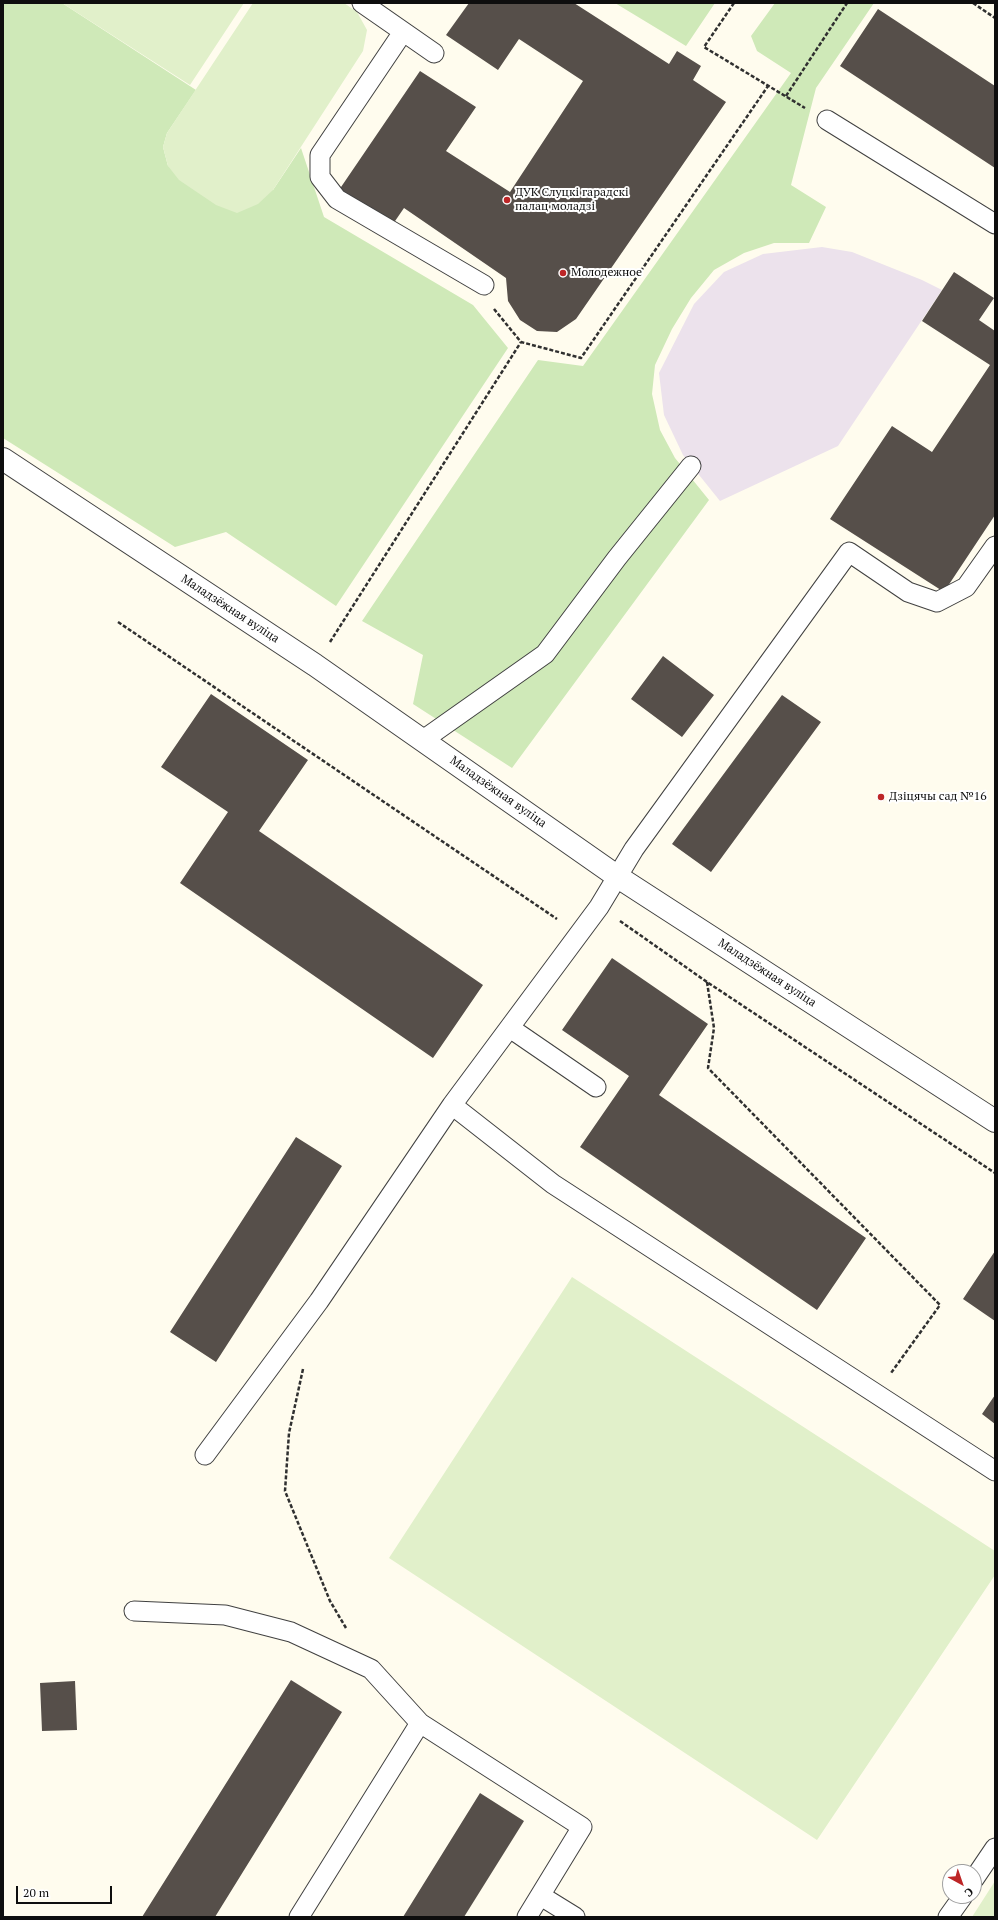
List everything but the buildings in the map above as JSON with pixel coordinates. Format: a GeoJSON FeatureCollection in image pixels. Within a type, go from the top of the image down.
{"type":"FeatureCollection","features":[{"type":"Feature","properties":{"kind":"street","name":"Маладзёжная вуліца"},"geometry":{"type":"LineString","coordinates":[[3,459],[315,665],[618,876],[995,1121]]}},
{"type":"Feature","properties":{"kind":"lane"},"geometry":{"type":"LineString","coordinates":[[362,3],[434,53]]}},
{"type":"Feature","properties":{"kind":"lane"},"geometry":{"type":"LineString","coordinates":[[403,32],[320,155],[320,177],[337,199],[484,285]]}},
{"type":"Feature","properties":{"kind":"lane"},"geometry":{"type":"LineString","coordinates":[[827,120],[995,224]]}},
{"type":"Feature","properties":{"kind":"lane"},"geometry":{"type":"LineString","coordinates":[[423,740],[545,654],[617,558],[691,466]]}},
{"type":"Feature","properties":{"kind":"lane"},"geometry":{"type":"LineString","coordinates":[[205,1455],[319,1301],[452,1105],[599,907],[639,843],[849,552],[908,592],[937,602],[966,587],[995,546]]}},
{"type":"Feature","properties":{"kind":"lane"},"geometry":{"type":"LineString","coordinates":[[510,1028],[596,1087]]}},
{"type":"Feature","properties":{"kind":"lane"},"geometry":{"type":"LineString","coordinates":[[452,1105],[553,1184],[995,1471]]}},
{"type":"Feature","properties":{"kind":"lane"},"geometry":{"type":"LineString","coordinates":[[134,1611],[225,1615],[291,1632],[371,1669],[420,1722],[582,1827],[527,1917]]}},
{"type":"Feature","properties":{"kind":"lane"},"geometry":{"type":"LineString","coordinates":[[299,1917],[420,1722]]}},
{"type":"Feature","properties":{"kind":"lane"},"geometry":{"type":"LineString","coordinates":[[982,1867],[995,1848]]}},
{"type":"Feature","properties":{"kind":"lane"},"geometry":{"type":"LineString","coordinates":[[541,1896],[575,1917]]}},
{"type":"Feature","properties":{"kind":"lane"},"geometry":{"type":"LineString","coordinates":[[948,1917],[957,1904]]}},
{"type":"Feature","properties":{"kind":"path"},"geometry":{"type":"LineString","coordinates":[[734,3],[704,47],[827,120]]}},
{"type":"Feature","properties":{"kind":"path"},"geometry":{"type":"LineString","coordinates":[[786,96],[847,3]]}},
{"type":"Feature","properties":{"kind":"path"},"geometry":{"type":"LineString","coordinates":[[973,3],[995,18]]}},
{"type":"Feature","properties":{"kind":"path"},"geometry":{"type":"LineString","coordinates":[[484,285],[487,301],[521,342],[581,358],[768,86]]}},
{"type":"Feature","properties":{"kind":"path"},"geometry":{"type":"LineString","coordinates":[[315,665],[521,342]]}},
{"type":"Feature","properties":{"kind":"path"},"geometry":{"type":"LineString","coordinates":[[118,622],[579,934]]}},
{"type":"Feature","properties":{"kind":"path"},"geometry":{"type":"LineString","coordinates":[[599,907],[707,982],[995,1173]]}},
{"type":"Feature","properties":{"kind":"path"},"geometry":{"type":"LineString","coordinates":[[707,982],[714,1028],[708,1068],[940,1305],[876,1394]]}},
{"type":"Feature","properties":{"kind":"path"},"geometry":{"type":"LineString","coordinates":[[304,1363],[289,1433],[285,1491],[330,1601],[348,1632]]}},
{"type":"Feature","properties":{"kind":"shaded area"},"geometry":{"type":"Polygon","coordinates":[[[822,247],[852,252],[922,280],[942,290],[838,446],[720,501],[683,455],[664,415],[659,373],[694,304],[724,272],[763,254],[822,247]]]}},
{"type":"Feature","properties":{"kind":"green space"},"geometry":{"type":"Polygon","coordinates":[[[3,3],[62,3],[196,90],[167,133],[163,147],[168,166],[273,190],[301,148],[324,217],[473,305],[508,348],[336,606],[226,532],[175,547],[3,438],[3,3]]]}},
{"type":"Feature","properties":{"kind":"green space"},"geometry":{"type":"Polygon","coordinates":[[[62,3],[244,3],[190,85],[62,3]]]}},
{"type":"Feature","properties":{"kind":"green space"},"geometry":{"type":"Polygon","coordinates":[[[253,3],[344,3],[357,12],[367,30],[363,51],[273,190],[258,204],[237,213],[216,205],[179,180],[168,166],[163,147],[167,133],[253,3]]]}},
{"type":"Feature","properties":{"kind":"green space"},"geometry":{"type":"Polygon","coordinates":[[[615,3],[715,3],[686,46],[615,3]]]}},
{"type":"Feature","properties":{"kind":"green space"},"geometry":{"type":"Polygon","coordinates":[[[775,3],[874,3],[816,88],[791,185],[826,207],[809,243],[774,243],[744,253],[714,270],[691,298],[672,329],[655,365],[652,394],[660,430],[675,458],[709,500],[512,768],[413,704],[423,655],[362,621],[538,360],[583,366],[791,73],[757,51],[751,36],[775,3]]]}},
{"type":"Feature","properties":{"kind":"green space"},"geometry":{"type":"Polygon","coordinates":[[[572,1277],[995,1551],[995,1575],[817,1840],[389,1558],[572,1277]]]}},
{"type":"Feature","properties":{"kind":"green space"},"geometry":{"type":"Polygon","coordinates":[[[995,1881],[995,1917],[972,1917],[980,1904],[982,1904],[982,1901],[995,1881]]]}},
{"type":"Feature","properties":{"kind":"place","name":"ДУК Слуцкі гарадскі палац моладзі"},"geometry":{"type":"Point","coordinates":[507,200]}},
{"type":"Feature","properties":{"kind":"place","name":"Молодежное"},"geometry":{"type":"Point","coordinates":[563,273]}},
{"type":"Feature","properties":{"kind":"place","name":"Дзіцячы сад №16"},"geometry":{"type":"Point","coordinates":[881,797]}}]}
